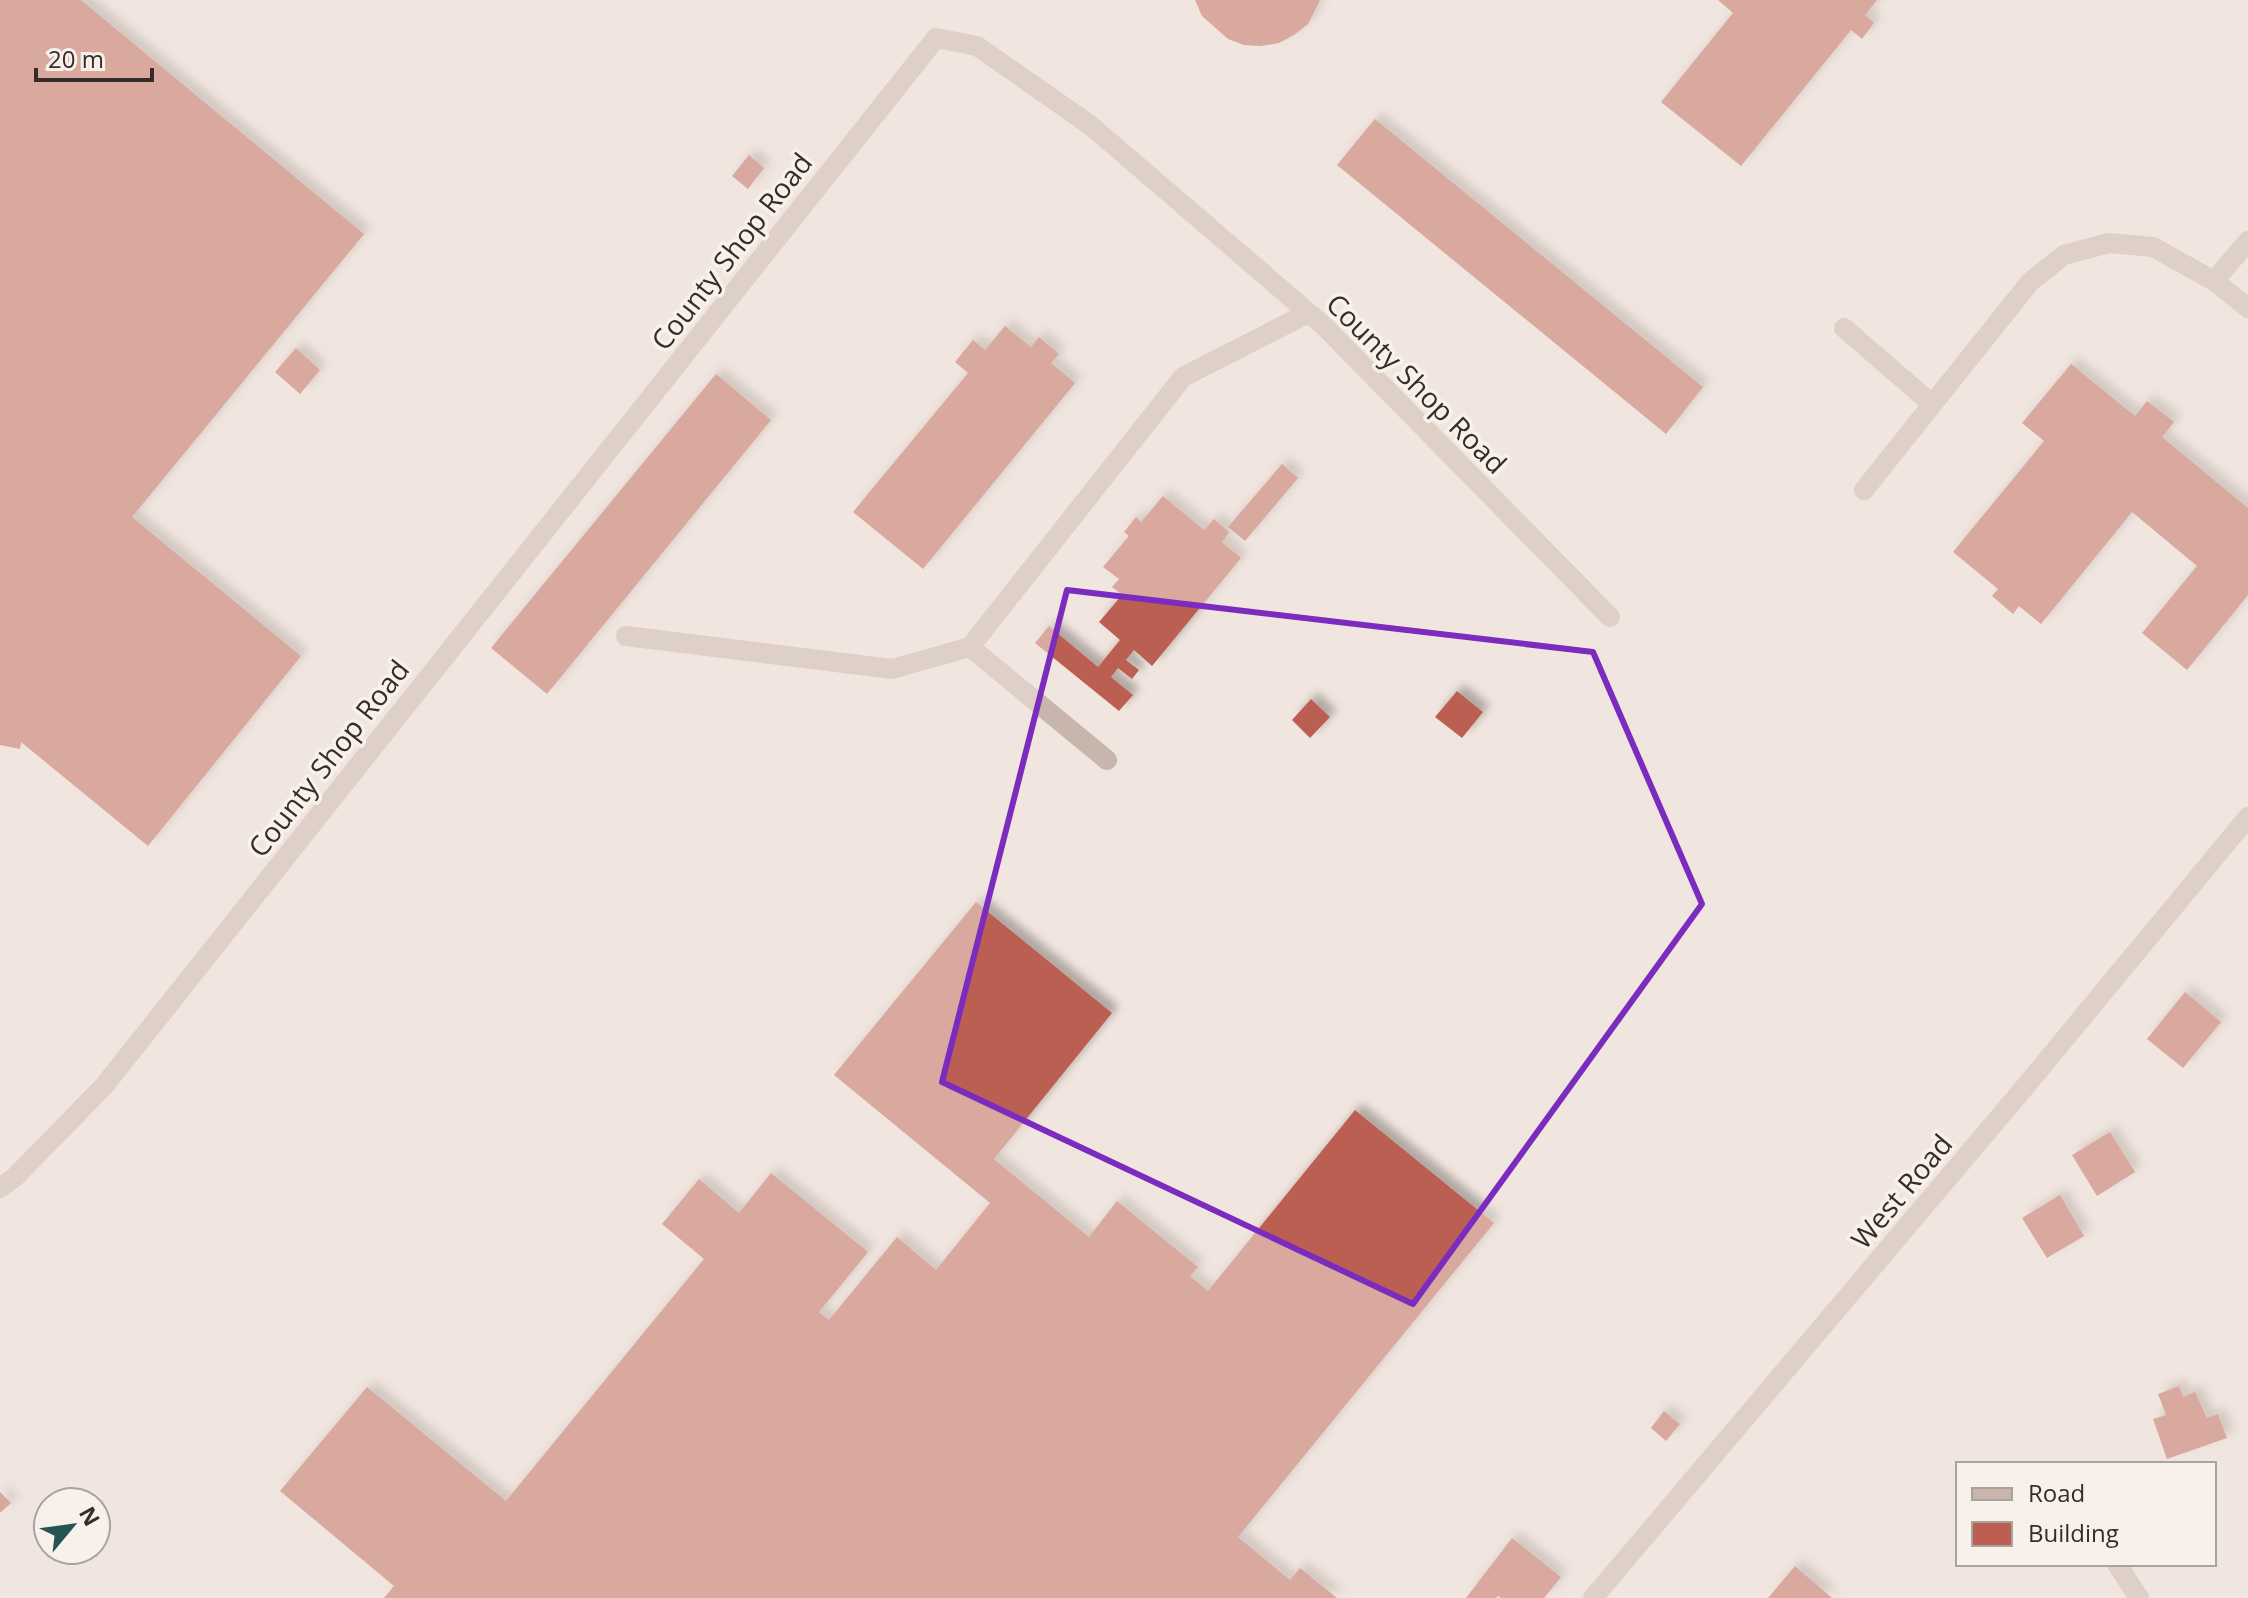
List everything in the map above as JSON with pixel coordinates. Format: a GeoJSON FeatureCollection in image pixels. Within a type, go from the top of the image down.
{"type":"FeatureCollection","features":[{"type":"Feature","properties":{"kind":"street","name":"County Shop Road"},"geometry":{"type":"LineString","coordinates":[[0,1188],[15,1177],[104,1086],[936,38],[977,46],[1090,125],[1308,313],[1610,617]]}},
{"type":"Feature","properties":{"kind":"street"},"geometry":{"type":"LineString","coordinates":[[2214,281],[2248,241]]}},
{"type":"Feature","properties":{"kind":"street"},"geometry":{"type":"LineString","coordinates":[[1864,490],[2030,282],[2064,255],[2109,243],[2153,247],[2214,281],[2248,308]]}},
{"type":"Feature","properties":{"kind":"street"},"geometry":{"type":"LineString","coordinates":[[626,636],[892,669],[970,647],[1183,377],[1308,313]]}},
{"type":"Feature","properties":{"kind":"street"},"geometry":{"type":"LineString","coordinates":[[1844,328],[1932,404]]}},
{"type":"Feature","properties":{"kind":"street"},"geometry":{"type":"LineString","coordinates":[[970,647],[1107,760]]}},
{"type":"Feature","properties":{"kind":"street","name":"West Road"},"geometry":{"type":"LineString","coordinates":[[1593,1598],[2024,1088],[2248,817]]}},
{"type":"Feature","properties":{"kind":"street"},"geometry":{"type":"LineString","coordinates":[[2118,1566],[2139,1598]]}},
{"type":"Feature","properties":{"kind":"highlighted area"},"geometry":{"type":"Polygon","coordinates":[[[1067,590],[1593,652],[1702,904],[1413,1304],[942,1082],[1067,590]]]}},
{"type":"Feature","properties":{"kind":"building"},"geometry":{"type":"Polygon","coordinates":[[[0,0],[81,0],[364,234],[132,517],[301,656],[148,846],[21,742],[20,749],[0,745],[0,0]]]}},
{"type":"Feature","properties":{"kind":"building"},"geometry":{"type":"Polygon","coordinates":[[[1195,0],[1320,0],[1308,24],[1294,35],[1279,43],[1261,46],[1244,45],[1228,39],[1202,16],[1195,0]]]}},
{"type":"Feature","properties":{"kind":"building"},"geometry":{"type":"Polygon","coordinates":[[[1718,0],[1877,0],[1865,15],[1874,23],[1862,39],[1851,30],[1741,166],[1661,102],[1733,13],[1718,0]]]}},
{"type":"Feature","properties":{"kind":"building"},"geometry":{"type":"Polygon","coordinates":[[[1375,119],[1703,387],[1666,434],[1337,165],[1375,119]]]}},
{"type":"Feature","properties":{"kind":"building"},"geometry":{"type":"Polygon","coordinates":[[[749,155],[764,168],[748,189],[732,176],[749,155]]]}},
{"type":"Feature","properties":{"kind":"building"},"geometry":{"type":"Polygon","coordinates":[[[1005,326],[1031,347],[1039,337],[1059,354],[1051,363],[1075,383],[923,569],[853,512],[968,373],[955,362],[973,340],[985,350],[1005,326]]]}},
{"type":"Feature","properties":{"kind":"building"},"geometry":{"type":"Polygon","coordinates":[[[296,348],[320,370],[300,394],[275,372],[296,348]]]}},
{"type":"Feature","properties":{"kind":"building"},"geometry":{"type":"Polygon","coordinates":[[[2071,364],[2135,416],[2147,401],[2174,422],[2162,437],[2248,508],[2248,595],[2187,670],[2142,633],[2197,566],[2132,512],[2041,624],[2019,606],[2013,614],[1992,596],[1998,589],[1953,552],[2044,441],[2022,423],[2071,364]]]}},
{"type":"Feature","properties":{"kind":"building"},"geometry":{"type":"Polygon","coordinates":[[[716,374],[771,420],[547,694],[491,648],[716,374]]]}},
{"type":"Feature","properties":{"kind":"building"},"geometry":{"type":"Polygon","coordinates":[[[1282,464],[1298,478],[1245,541],[1228,527],[1282,464]]]}},
{"type":"Feature","properties":{"kind":"building"},"geometry":{"type":"Polygon","coordinates":[[[1163,496],[1204,530],[1214,519],[1229,532],[1222,542],[1241,558],[1152,666],[1134,650],[1126,660],[1139,670],[1132,679],[1118,668],[1111,677],[1133,695],[1119,711],[1035,643],[1049,626],[1098,667],[1120,640],[1099,622],[1122,595],[1112,587],[1119,579],[1103,567],[1129,536],[1124,532],[1136,517],[1141,522],[1163,496]]]}},
{"type":"Feature","properties":{"kind":"building"},"geometry":{"type":"Polygon","coordinates":[[[1457,691],[1483,712],[1462,738],[1435,717],[1457,691]]]}},
{"type":"Feature","properties":{"kind":"building"},"geometry":{"type":"Polygon","coordinates":[[[1311,699],[1330,717],[1310,738],[1292,720],[1311,699]]]}},
{"type":"Feature","properties":{"kind":"building"},"geometry":{"type":"Polygon","coordinates":[[[976,902],[1112,1013],[994,1159],[1089,1237],[1117,1201],[1198,1267],[1190,1276],[1208,1291],[1355,1110],[1494,1223],[1238,1537],[1290,1580],[1300,1568],[1337,1598],[384,1598],[394,1586],[280,1491],[367,1387],[506,1501],[704,1259],[662,1224],[699,1179],[739,1213],[771,1173],[868,1252],[819,1312],[829,1320],[897,1237],[936,1270],[990,1203],[834,1075],[976,902]]]}},
{"type":"Feature","properties":{"kind":"building"},"geometry":{"type":"Polygon","coordinates":[[[2185,992],[2221,1022],[2183,1068],[2147,1039],[2185,992]]]}},
{"type":"Feature","properties":{"kind":"building"},"geometry":{"type":"Polygon","coordinates":[[[2110,1132],[2135,1172],[2097,1196],[2072,1155],[2110,1132]]]}},
{"type":"Feature","properties":{"kind":"building"},"geometry":{"type":"Polygon","coordinates":[[[2060,1195],[2084,1236],[2047,1258],[2022,1218],[2060,1195]]]}},
{"type":"Feature","properties":{"kind":"building"},"geometry":{"type":"Polygon","coordinates":[[[2179,1386],[2183,1397],[2195,1392],[2207,1418],[2218,1414],[2227,1438],[2167,1459],[2153,1419],[2166,1415],[2158,1394],[2179,1386]]]}},
{"type":"Feature","properties":{"kind":"building"},"geometry":{"type":"Polygon","coordinates":[[[1664,1411],[1680,1424],[1666,1441],[1651,1428],[1664,1411]]]}},
{"type":"Feature","properties":{"kind":"building"},"geometry":{"type":"Polygon","coordinates":[[[0,1492],[11,1503],[0,1513],[0,1492]]]}},
{"type":"Feature","properties":{"kind":"building"},"geometry":{"type":"Polygon","coordinates":[[[1512,1538],[1561,1577],[1544,1598],[1466,1598],[1512,1538]]]}},
{"type":"Feature","properties":{"kind":"building"},"geometry":{"type":"Polygon","coordinates":[[[1795,1566],[1832,1598],[1768,1598],[1795,1566]]]}}]}
